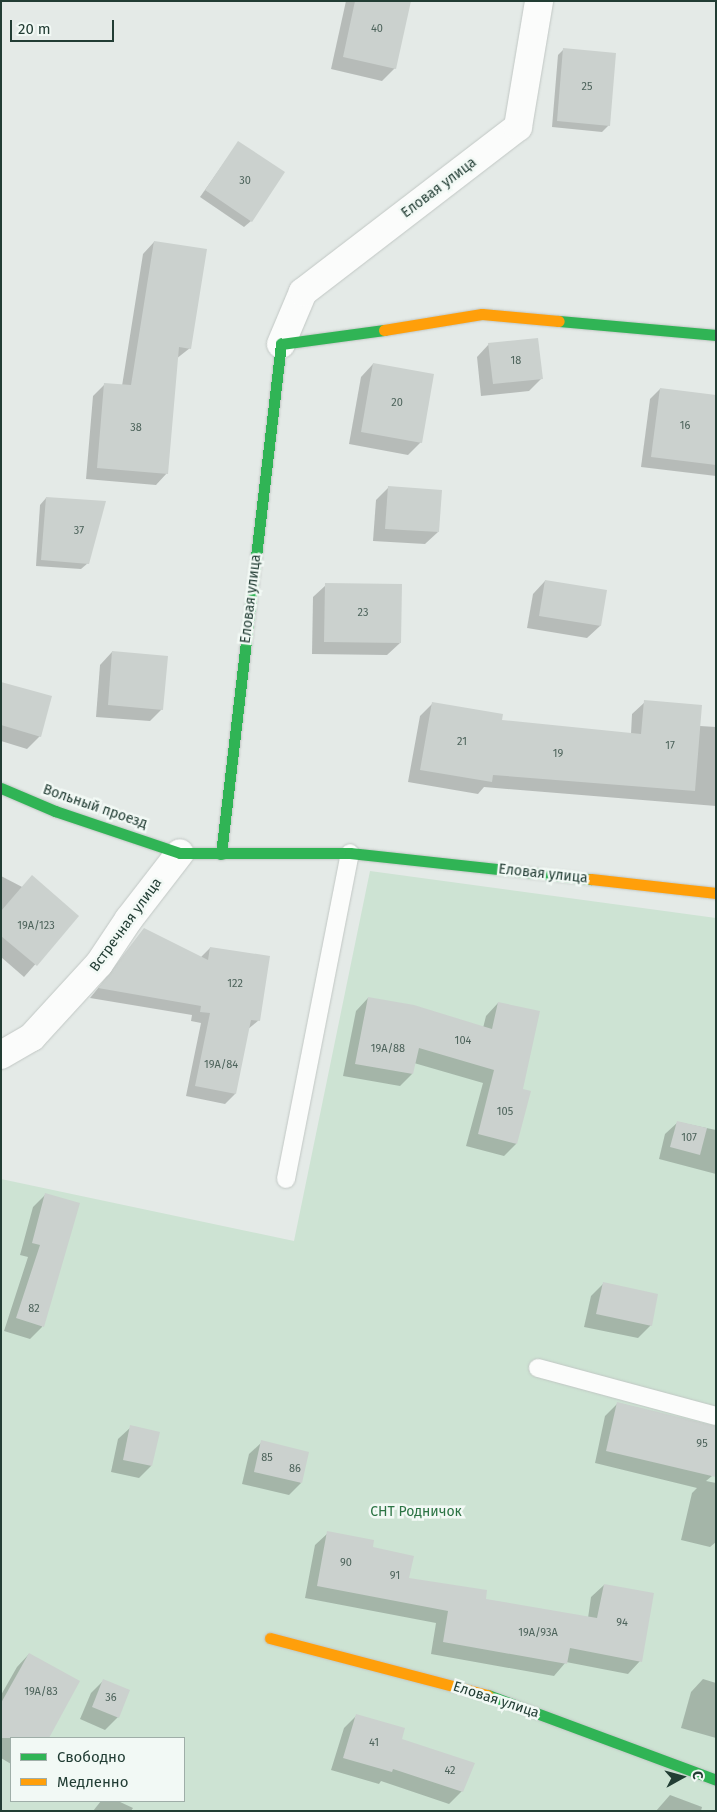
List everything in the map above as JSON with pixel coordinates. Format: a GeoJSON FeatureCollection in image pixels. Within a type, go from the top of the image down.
{"type":"FeatureCollection","features":[{"type":"Feature","properties":{"kind":"street","name":"Еловая улица"},"geometry":{"type":"LineString","coordinates":[[221,854],[281,344],[303,292],[518,127],[539,1]]}},
{"type":"Feature","properties":{"kind":"street"},"geometry":{"type":"LineString","coordinates":[[281,344],[317,341],[482,314],[716,335]]}},
{"type":"Feature","properties":{"kind":"street","name":"Вольный проезд"},"geometry":{"type":"LineString","coordinates":[[1,788],[55,811],[180,853]]}},
{"type":"Feature","properties":{"kind":"street","name":"Еловая улица"},"geometry":{"type":"LineString","coordinates":[[180,853],[350,853],[716,893]]}},
{"type":"Feature","properties":{"kind":"street","name":"Встречная улица"},"geometry":{"type":"LineString","coordinates":[[1,1055],[32,1037],[99,964],[129,919],[180,853]]}},
{"type":"Feature","properties":{"kind":"street","name":"Еловая улица"},"geometry":{"type":"LineString","coordinates":[[270,1638],[494,1697],[716,1780]]}},
{"type":"Feature","properties":{"kind":"lane"},"geometry":{"type":"LineString","coordinates":[[286,1179],[350,853]]}},
{"type":"Feature","properties":{"kind":"lane"},"geometry":{"type":"LineString","coordinates":[[538,1368],[716,1416]]}},
{"type":"Feature","properties":{"kind":"green space","name":"СНТ Родничок"},"geometry":{"type":"Polygon","coordinates":[[[370,871],[716,918],[716,1811],[1,1811],[1,1179],[294,1241],[370,871]]]}},
{"type":"Feature","properties":{"kind":"building"},"geometry":{"type":"Polygon","coordinates":[[[355,1],[411,1],[396,69],[343,57],[355,1]]]}},
{"type":"Feature","properties":{"kind":"building"},"geometry":{"type":"Polygon","coordinates":[[[563,48],[616,53],[610,126],[557,121],[563,48]]]}},
{"type":"Feature","properties":{"kind":"building"},"geometry":{"type":"Polygon","coordinates":[[[238,141],[285,172],[252,222],[205,190],[238,141]]]}},
{"type":"Feature","properties":{"kind":"building"},"geometry":{"type":"Polygon","coordinates":[[[154,241],[207,249],[191,349],[179,347],[168,474],[97,468],[104,383],[131,385],[154,241]]]}},
{"type":"Feature","properties":{"kind":"building"},"geometry":{"type":"Polygon","coordinates":[[[538,338],[543,379],[493,384],[488,343],[538,338]]]}},
{"type":"Feature","properties":{"kind":"building"},"geometry":{"type":"Polygon","coordinates":[[[373,363],[434,374],[422,443],[361,432],[373,363]]]}},
{"type":"Feature","properties":{"kind":"building"},"geometry":{"type":"Polygon","coordinates":[[[660,388],[716,395],[716,465],[651,457],[660,388]]]}},
{"type":"Feature","properties":{"kind":"building"},"geometry":{"type":"Polygon","coordinates":[[[388,486],[442,490],[439,532],[385,529],[388,486]]]}},
{"type":"Feature","properties":{"kind":"building"},"geometry":{"type":"Polygon","coordinates":[[[46,497],[106,501],[89,564],[41,560],[46,497]]]}},
{"type":"Feature","properties":{"kind":"building"},"geometry":{"type":"Polygon","coordinates":[[[545,580],[607,590],[601,626],[539,616],[545,580]]]}},
{"type":"Feature","properties":{"kind":"building"},"geometry":{"type":"Polygon","coordinates":[[[325,583],[402,584],[401,643],[324,642],[325,583]]]}},
{"type":"Feature","properties":{"kind":"building"},"geometry":{"type":"Polygon","coordinates":[[[112,651],[168,656],[163,710],[108,705],[112,651]]]}},
{"type":"Feature","properties":{"kind":"building"},"geometry":{"type":"Polygon","coordinates":[[[1,682],[52,696],[41,737],[1,725],[1,682]]]}},
{"type":"Feature","properties":{"kind":"building"},"geometry":{"type":"Polygon","coordinates":[[[644,700],[702,705],[695,791],[493,775],[492,782],[420,770],[432,702],[503,714],[502,720],[641,734],[644,700]]]}},
{"type":"Feature","properties":{"kind":"building"},"geometry":{"type":"Polygon","coordinates":[[[32,875],[79,916],[37,966],[1,936],[1,911],[32,875]]]}},
{"type":"Feature","properties":{"kind":"building"},"geometry":{"type":"Polygon","coordinates":[[[144,928],[208,960],[210,947],[270,956],[260,1021],[251,1020],[236,1094],[195,1086],[210,1013],[200,1012],[201,1006],[98,988],[144,928]]]}},
{"type":"Feature","properties":{"kind":"building"},"geometry":{"type":"Polygon","coordinates":[[[368,997],[414,1005],[492,1029],[498,1002],[540,1011],[523,1089],[531,1091],[517,1144],[478,1134],[494,1070],[419,1048],[413,1074],[355,1064],[368,997]]]}},
{"type":"Feature","properties":{"kind":"building"},"geometry":{"type":"Polygon","coordinates":[[[677,1121],[707,1128],[700,1155],[670,1147],[677,1121]]]}},
{"type":"Feature","properties":{"kind":"building"},"geometry":{"type":"Polygon","coordinates":[[[45,1193],[80,1203],[44,1327],[16,1318],[40,1245],[32,1243],[45,1193]]]}},
{"type":"Feature","properties":{"kind":"building"},"geometry":{"type":"Polygon","coordinates":[[[603,1282],[658,1294],[652,1326],[596,1314],[603,1282]]]}},
{"type":"Feature","properties":{"kind":"building"},"geometry":{"type":"Polygon","coordinates":[[[617,1402],[716,1426],[716,1477],[606,1451],[617,1402]]]}},
{"type":"Feature","properties":{"kind":"building"},"geometry":{"type":"Polygon","coordinates":[[[130,1425],[160,1432],[152,1466],[123,1460],[130,1425]]]}},
{"type":"Feature","properties":{"kind":"building"},"geometry":{"type":"Polygon","coordinates":[[[261,1440],[309,1452],[302,1483],[254,1472],[261,1440]]]}},
{"type":"Feature","properties":{"kind":"building"},"geometry":{"type":"Polygon","coordinates":[[[327,1531],[374,1540],[373,1547],[414,1556],[409,1578],[487,1590],[486,1599],[597,1618],[604,1584],[654,1593],[642,1662],[570,1648],[567,1664],[443,1642],[448,1611],[317,1586],[327,1531]]]}},
{"type":"Feature","properties":{"kind":"building"},"geometry":{"type":"Polygon","coordinates":[[[29,1653],[80,1681],[50,1737],[1,1738],[1,1703],[29,1653]]]}},
{"type":"Feature","properties":{"kind":"building"},"geometry":{"type":"Polygon","coordinates":[[[103,1679],[130,1690],[119,1718],[92,1707],[103,1679]]]}},
{"type":"Feature","properties":{"kind":"building"},"geometry":{"type":"Polygon","coordinates":[[[356,1714],[405,1728],[402,1739],[475,1763],[463,1792],[393,1769],[392,1772],[343,1758],[356,1714]]]}},
{"type":"Feature","properties":{"kind":"traffic: fast"},"geometry":{"type":"LineString","coordinates":[[559,321],[716,335]]}},
{"type":"Feature","properties":{"kind":"traffic: fast"},"geometry":{"type":"LineString","coordinates":[[221,854],[281,344],[384,330]]}},
{"type":"Feature","properties":{"kind":"traffic: fast"},"geometry":{"type":"LineString","coordinates":[[1,788],[55,811],[180,853],[350,853],[591,879]]}},
{"type":"Feature","properties":{"kind":"traffic: fast"},"geometry":{"type":"LineString","coordinates":[[488,1695],[716,1780]]}},
{"type":"Feature","properties":{"kind":"traffic: slow"},"geometry":{"type":"LineString","coordinates":[[384,330],[482,314],[559,321]]}},
{"type":"Feature","properties":{"kind":"traffic: slow"},"geometry":{"type":"LineString","coordinates":[[591,879],[716,893]]}},
{"type":"Feature","properties":{"kind":"traffic: slow"},"geometry":{"type":"LineString","coordinates":[[270,1638],[488,1695]]}}]}
